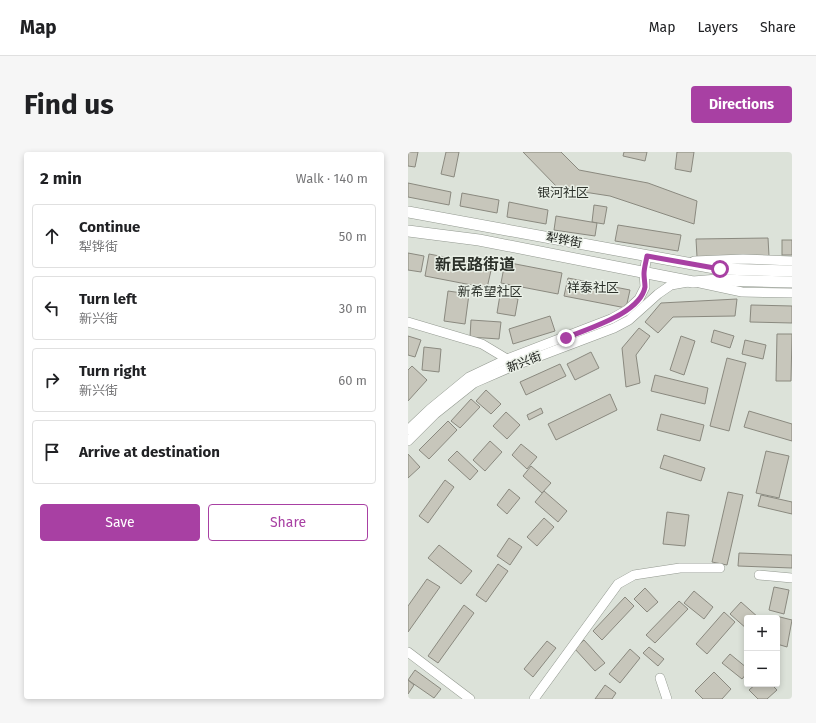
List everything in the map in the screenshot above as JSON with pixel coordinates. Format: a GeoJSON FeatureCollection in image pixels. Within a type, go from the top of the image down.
{"type":"FeatureCollection","features":[{"type":"Feature","properties":{"kind":"main road","name":"犁铧街"},"geometry":{"type":"LineString","coordinates":[[408,212],[681,262],[719,275]]}},
{"type":"Feature","properties":{"kind":"main road","name":"犁铧街"},"geometry":{"type":"LineString","coordinates":[[408,231],[479,240],[692,282],[719,275]]}},
{"type":"Feature","properties":{"kind":"main road"},"geometry":{"type":"LineString","coordinates":[[719,275],[792,271]]}},
{"type":"Feature","properties":{"kind":"main road"},"geometry":{"type":"LineString","coordinates":[[719,275],[792,282]]}},
{"type":"Feature","properties":{"kind":"street","name":"新兴街"},"geometry":{"type":"LineString","coordinates":[[408,430],[430,409],[469,377],[507,359],[573,335],[611,319],[627,310],[639,299],[645,287],[644,273],[647,256]]}},
{"type":"Feature","properties":{"kind":"street"},"geometry":{"type":"LineString","coordinates":[[681,262],[743,259],[792,261]]}},
{"type":"Feature","properties":{"kind":"street","name":"新兴街"},"geometry":{"type":"LineString","coordinates":[[408,441],[435,414],[474,383],[511,367],[614,328],[629,320],[658,294],[671,285],[692,282],[742,292],[792,293]]}},
{"type":"Feature","properties":{"kind":"street"},"geometry":{"type":"LineString","coordinates":[[408,322],[482,344],[507,359]]}},
{"type":"Feature","properties":{"kind":"street"},"geometry":{"type":"LineString","coordinates":[[534,699],[618,584],[634,576],[680,568],[720,568]]}},
{"type":"Feature","properties":{"kind":"street"},"geometry":{"type":"LineString","coordinates":[[759,576],[792,578]]}},
{"type":"Feature","properties":{"kind":"street"},"geometry":{"type":"LineString","coordinates":[[408,652],[470,699]]}},
{"type":"Feature","properties":{"kind":"street"},"geometry":{"type":"LineString","coordinates":[[660,678],[667,699]]}},
{"type":"Feature","properties":{"kind":"building"},"geometry":{"type":"Polygon","coordinates":[[[408,152],[418,152],[415,167],[408,166],[408,152]]]}},
{"type":"Feature","properties":{"kind":"building"},"geometry":{"type":"Polygon","coordinates":[[[446,152],[459,152],[454,177],[441,174],[446,152]]]}},
{"type":"Feature","properties":{"kind":"building"},"geometry":{"type":"Polygon","coordinates":[[[523,152],[561,152],[579,170],[648,183],[697,201],[694,224],[610,196],[558,188],[523,152]]]}},
{"type":"Feature","properties":{"kind":"building"},"geometry":{"type":"Polygon","coordinates":[[[624,152],[647,152],[645,161],[623,156],[624,152]]]}},
{"type":"Feature","properties":{"kind":"building"},"geometry":{"type":"Polygon","coordinates":[[[677,152],[694,152],[691,172],[675,169],[677,152]]]}},
{"type":"Feature","properties":{"kind":"building"},"geometry":{"type":"Polygon","coordinates":[[[408,183],[451,192],[449,205],[408,197],[408,183]]]}},
{"type":"Feature","properties":{"kind":"building"},"geometry":{"type":"Polygon","coordinates":[[[462,193],[499,200],[497,213],[460,206],[462,193]]]}},
{"type":"Feature","properties":{"kind":"building"},"geometry":{"type":"Polygon","coordinates":[[[509,202],[548,210],[546,224],[507,217],[509,202]]]}},
{"type":"Feature","properties":{"kind":"building"},"geometry":{"type":"Polygon","coordinates":[[[594,205],[607,207],[604,224],[592,222],[594,205]]]}},
{"type":"Feature","properties":{"kind":"building"},"geometry":{"type":"Polygon","coordinates":[[[556,216],[597,223],[595,236],[554,230],[556,216]]]}},
{"type":"Feature","properties":{"kind":"building"},"geometry":{"type":"Polygon","coordinates":[[[618,225],[681,235],[678,251],[615,241],[618,225]]]}},
{"type":"Feature","properties":{"kind":"building"},"geometry":{"type":"Polygon","coordinates":[[[768,238],[769,256],[697,257],[696,239],[768,238]]]}},
{"type":"Feature","properties":{"kind":"building"},"geometry":{"type":"Polygon","coordinates":[[[782,240],[792,240],[792,255],[782,255],[782,240]]]}},
{"type":"Feature","properties":{"kind":"building"},"geometry":{"type":"Polygon","coordinates":[[[408,253],[424,256],[421,272],[408,270],[408,253]]]}},
{"type":"Feature","properties":{"kind":"building"},"geometry":{"type":"Polygon","coordinates":[[[429,254],[492,266],[487,288],[425,276],[429,254]]]}},
{"type":"Feature","properties":{"kind":"building"},"geometry":{"type":"Polygon","coordinates":[[[505,262],[562,273],[558,294],[501,283],[505,262]]]}},
{"type":"Feature","properties":{"kind":"building"},"geometry":{"type":"Polygon","coordinates":[[[568,278],[630,290],[626,308],[564,296],[568,278]]]}},
{"type":"Feature","properties":{"kind":"building"},"geometry":{"type":"Polygon","coordinates":[[[448,291],[469,294],[465,324],[444,321],[448,291]]]}},
{"type":"Feature","properties":{"kind":"building"},"geometry":{"type":"Polygon","coordinates":[[[500,295],[518,299],[515,316],[497,313],[500,295]]]}},
{"type":"Feature","properties":{"kind":"building"},"geometry":{"type":"Polygon","coordinates":[[[737,299],[735,316],[673,317],[658,333],[645,322],[661,303],[737,299]]]}},
{"type":"Feature","properties":{"kind":"building"},"geometry":{"type":"Polygon","coordinates":[[[751,305],[792,306],[792,323],[750,322],[751,305]]]}},
{"type":"Feature","properties":{"kind":"building"},"geometry":{"type":"Polygon","coordinates":[[[550,316],[555,331],[513,344],[509,329],[550,316]]]}},
{"type":"Feature","properties":{"kind":"building"},"geometry":{"type":"Polygon","coordinates":[[[471,320],[501,322],[499,339],[470,337],[471,320]]]}},
{"type":"Feature","properties":{"kind":"building"},"geometry":{"type":"Polygon","coordinates":[[[639,328],[650,336],[636,355],[640,383],[626,387],[622,348],[639,328]]]}},
{"type":"Feature","properties":{"kind":"building"},"geometry":{"type":"Polygon","coordinates":[[[714,330],[734,336],[730,348],[711,342],[714,330]]]}},
{"type":"Feature","properties":{"kind":"building"},"geometry":{"type":"Polygon","coordinates":[[[777,334],[792,334],[791,381],[776,381],[777,334]]]}},
{"type":"Feature","properties":{"kind":"building"},"geometry":{"type":"Polygon","coordinates":[[[408,336],[421,340],[415,357],[408,355],[408,336]]]}},
{"type":"Feature","properties":{"kind":"building"},"geometry":{"type":"Polygon","coordinates":[[[681,336],[695,341],[684,375],[670,370],[681,336]]]}},
{"type":"Feature","properties":{"kind":"building"},"geometry":{"type":"Polygon","coordinates":[[[745,340],[766,345],[763,359],[742,354],[745,340]]]}},
{"type":"Feature","properties":{"kind":"building"},"geometry":{"type":"Polygon","coordinates":[[[424,347],[441,349],[439,372],[422,370],[424,347]]]}},
{"type":"Feature","properties":{"kind":"building"},"geometry":{"type":"Polygon","coordinates":[[[591,352],[599,368],[575,380],[567,364],[591,352]]]}},
{"type":"Feature","properties":{"kind":"building"},"geometry":{"type":"Polygon","coordinates":[[[727,358],[746,363],[729,431],[710,426],[727,358]]]}},
{"type":"Feature","properties":{"kind":"building"},"geometry":{"type":"Polygon","coordinates":[[[560,364],[566,376],[526,395],[520,382],[560,364]]]}},
{"type":"Feature","properties":{"kind":"building"},"geometry":{"type":"Polygon","coordinates":[[[412,366],[427,380],[408,401],[408,370],[412,366]]]}},
{"type":"Feature","properties":{"kind":"building"},"geometry":{"type":"Polygon","coordinates":[[[655,375],[708,388],[705,404],[651,391],[655,375]]]}},
{"type":"Feature","properties":{"kind":"building"},"geometry":{"type":"Polygon","coordinates":[[[486,390],[501,404],[491,414],[476,401],[486,390]]]}},
{"type":"Feature","properties":{"kind":"building"},"geometry":{"type":"Polygon","coordinates":[[[610,394],[617,410],[556,440],[548,424],[610,394]]]}},
{"type":"Feature","properties":{"kind":"building"},"geometry":{"type":"Polygon","coordinates":[[[471,399],[480,407],[460,428],[451,421],[471,399]]]}},
{"type":"Feature","properties":{"kind":"building"},"geometry":{"type":"Polygon","coordinates":[[[541,408],[543,413],[529,420],[527,415],[541,408]]]}},
{"type":"Feature","properties":{"kind":"building"},"geometry":{"type":"Polygon","coordinates":[[[749,411],[792,424],[792,441],[744,427],[749,411]]]}},
{"type":"Feature","properties":{"kind":"building"},"geometry":{"type":"Polygon","coordinates":[[[506,412],[520,425],[507,439],[493,426],[506,412]]]}},
{"type":"Feature","properties":{"kind":"building"},"geometry":{"type":"Polygon","coordinates":[[[661,414],[704,425],[700,441],[657,430],[661,414]]]}},
{"type":"Feature","properties":{"kind":"building"},"geometry":{"type":"Polygon","coordinates":[[[448,421],[457,430],[429,459],[419,450],[448,421]]]}},
{"type":"Feature","properties":{"kind":"building"},"geometry":{"type":"Polygon","coordinates":[[[490,441],[502,452],[485,471],[473,460],[490,441]]]}},
{"type":"Feature","properties":{"kind":"building"},"geometry":{"type":"Polygon","coordinates":[[[521,444],[537,457],[527,469],[512,455],[521,444]]]}},
{"type":"Feature","properties":{"kind":"building"},"geometry":{"type":"Polygon","coordinates":[[[457,451],[478,471],[470,480],[448,460],[457,451]]]}},
{"type":"Feature","properties":{"kind":"building"},"geometry":{"type":"Polygon","coordinates":[[[766,451],[789,456],[779,498],[756,493],[766,451]]]}},
{"type":"Feature","properties":{"kind":"building"},"geometry":{"type":"Polygon","coordinates":[[[408,454],[420,467],[408,478],[408,454]]]}},
{"type":"Feature","properties":{"kind":"building"},"geometry":{"type":"Polygon","coordinates":[[[664,455],[705,468],[701,481],[660,468],[664,455]]]}},
{"type":"Feature","properties":{"kind":"building"},"geometry":{"type":"Polygon","coordinates":[[[531,466],[551,483],[542,493],[523,476],[531,466]]]}},
{"type":"Feature","properties":{"kind":"building"},"geometry":{"type":"Polygon","coordinates":[[[445,480],[454,487],[428,523],[419,516],[445,480]]]}},
{"type":"Feature","properties":{"kind":"building"},"geometry":{"type":"Polygon","coordinates":[[[509,489],[520,498],[507,514],[497,505],[509,489]]]}},
{"type":"Feature","properties":{"kind":"building"},"geometry":{"type":"Polygon","coordinates":[[[544,491],[567,511],[558,522],[535,502],[544,491]]]}},
{"type":"Feature","properties":{"kind":"building"},"geometry":{"type":"Polygon","coordinates":[[[728,492],[743,495],[727,565],[712,562],[728,492]]]}},
{"type":"Feature","properties":{"kind":"building"},"geometry":{"type":"Polygon","coordinates":[[[761,495],[792,502],[792,514],[758,506],[761,495]]]}},
{"type":"Feature","properties":{"kind":"building"},"geometry":{"type":"Polygon","coordinates":[[[667,512],[689,515],[685,546],[663,544],[667,512]]]}},
{"type":"Feature","properties":{"kind":"building"},"geometry":{"type":"Polygon","coordinates":[[[544,518],[554,527],[537,546],[527,537],[544,518]]]}},
{"type":"Feature","properties":{"kind":"building"},"geometry":{"type":"Polygon","coordinates":[[[509,538],[522,547],[510,565],[497,556],[509,538]]]}},
{"type":"Feature","properties":{"kind":"building"},"geometry":{"type":"Polygon","coordinates":[[[439,545],[472,571],[461,584],[428,558],[439,545]]]}},
{"type":"Feature","properties":{"kind":"building"},"geometry":{"type":"Polygon","coordinates":[[[739,553],[792,555],[792,568],[738,566],[739,553]]]}},
{"type":"Feature","properties":{"kind":"building"},"geometry":{"type":"Polygon","coordinates":[[[498,564],[508,571],[486,602],[476,595],[498,564]]]}},
{"type":"Feature","properties":{"kind":"building"},"geometry":{"type":"Polygon","coordinates":[[[427,579],[440,587],[408,632],[408,606],[427,579]]]}},
{"type":"Feature","properties":{"kind":"building"},"geometry":{"type":"Polygon","coordinates":[[[774,587],[789,590],[784,614],[769,610],[774,587]]]}},
{"type":"Feature","properties":{"kind":"building"},"geometry":{"type":"Polygon","coordinates":[[[645,588],[658,602],[647,612],[634,599],[645,588]]]}},
{"type":"Feature","properties":{"kind":"building"},"geometry":{"type":"Polygon","coordinates":[[[694,591],[713,607],[704,619],[684,603],[694,591]]]}},
{"type":"Feature","properties":{"kind":"building"},"geometry":{"type":"Polygon","coordinates":[[[625,597],[634,606],[602,640],[593,631],[625,597]]]}},
{"type":"Feature","properties":{"kind":"building"},"geometry":{"type":"Polygon","coordinates":[[[679,601],[688,609],[655,643],[646,635],[679,601]]]}},
{"type":"Feature","properties":{"kind":"building"},"geometry":{"type":"Polygon","coordinates":[[[741,602],[756,615],[744,615],[744,626],[730,614],[741,602]]]}},
{"type":"Feature","properties":{"kind":"building"},"geometry":{"type":"Polygon","coordinates":[[[464,605],[474,613],[438,663],[428,656],[464,605]]]}},
{"type":"Feature","properties":{"kind":"building"},"geometry":{"type":"Polygon","coordinates":[[[724,612],[735,622],[707,654],[696,644],[724,612]]]}},
{"type":"Feature","properties":{"kind":"building"},"geometry":{"type":"Polygon","coordinates":[[[780,617],[792,620],[787,647],[780,645],[780,617]]]}},
{"type":"Feature","properties":{"kind":"building"},"geometry":{"type":"Polygon","coordinates":[[[584,640],[605,663],[595,671],[575,649],[584,640]]]}},
{"type":"Feature","properties":{"kind":"building"},"geometry":{"type":"Polygon","coordinates":[[[547,641],[556,648],[533,677],[524,669],[547,641]]]}},
{"type":"Feature","properties":{"kind":"building"},"geometry":{"type":"Polygon","coordinates":[[[649,647],[664,659],[658,666],[643,653],[649,647]]]}},
{"type":"Feature","properties":{"kind":"building"},"geometry":{"type":"Polygon","coordinates":[[[630,649],[640,658],[620,683],[609,674],[630,649]]]}},
{"type":"Feature","properties":{"kind":"building"},"geometry":{"type":"Polygon","coordinates":[[[730,654],[744,666],[744,677],[742,679],[722,663],[730,654]]]}},
{"type":"Feature","properties":{"kind":"building"},"geometry":{"type":"Polygon","coordinates":[[[415,670],[441,689],[434,698],[408,680],[415,670]]]}},
{"type":"Feature","properties":{"kind":"building"},"geometry":{"type":"Polygon","coordinates":[[[714,672],[731,689],[722,699],[703,699],[695,691],[714,672]]]}},
{"type":"Feature","properties":{"kind":"building"},"geometry":{"type":"Polygon","coordinates":[[[408,680],[414,685],[408,694],[408,680]]]}},
{"type":"Feature","properties":{"kind":"building"},"geometry":{"type":"Polygon","coordinates":[[[605,685],[616,693],[612,699],[595,699],[605,685]]]}},
{"type":"Feature","properties":{"kind":"building"},"geometry":{"type":"Polygon","coordinates":[[[752,687],[774,687],[777,690],[767,699],[758,699],[749,690],[752,687]]]}},
{"type":"Feature","properties":{"kind":"district","name":"银河社区"},"geometry":{"type":"Point","coordinates":[563,192]}},
{"type":"Feature","properties":{"kind":"district","name":"新民路街道"},"geometry":{"type":"Point","coordinates":[475,264]}},
{"type":"Feature","properties":{"kind":"district","name":"祥泰社区"},"geometry":{"type":"Point","coordinates":[593,287]}},
{"type":"Feature","properties":{"kind":"district","name":"新希望社区"},"geometry":{"type":"Point","coordinates":[490,291]}},
{"type":"Feature","properties":{"kind":"route"},"geometry":{"type":"LineString","coordinates":[[566,338],[611,319],[627,310],[639,299],[645,287],[644,273],[647,256],[720,269]]}}]}
